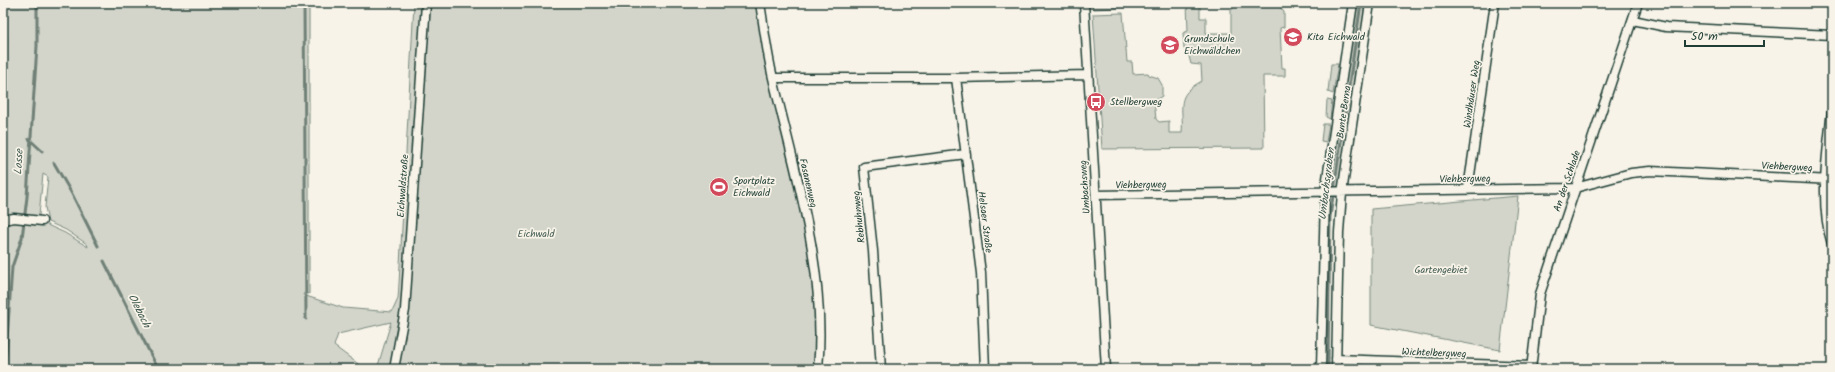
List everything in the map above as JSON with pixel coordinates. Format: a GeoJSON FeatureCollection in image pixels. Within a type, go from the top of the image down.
{"type":"FeatureCollection","features":[{"type":"Feature","properties":{"kind":"street","name":"Eichwaldstraße"},"geometry":{"type":"LineString","coordinates":[[394,369],[405,310],[426,3]]}},
{"type":"Feature","properties":{"kind":"street","name":"Fasanenweg"},"geometry":{"type":"LineString","coordinates":[[760,3],[773,78],[813,252],[821,328],[818,369]]}},
{"type":"Feature","properties":{"kind":"street","name":"Umbachsweg"},"geometry":{"type":"LineString","coordinates":[[1084,3],[1106,369]]}},
{"type":"Feature","properties":{"kind":"street","name":"Bunte Berna"},"geometry":{"type":"LineString","coordinates":[[1322,369],[1334,193],[1353,3]]}},
{"type":"Feature","properties":{"kind":"street","name":"Bunte Berna"},"geometry":{"type":"LineString","coordinates":[[1336,369],[1339,232],[1334,193],[1370,3]]}},
{"type":"Feature","properties":{"kind":"street","name":"Windhäuser Weg"},"geometry":{"type":"LineString","coordinates":[[1468,189],[1495,3]]}},
{"type":"Feature","properties":{"kind":"street","name":"An der Schlade"},"geometry":{"type":"LineString","coordinates":[[1531,368],[1540,294],[1638,3]]}},
{"type":"Feature","properties":{"kind":"street"},"geometry":{"type":"LineString","coordinates":[[1633,20],[1666,27],[1832,35]]}},
{"type":"Feature","properties":{"kind":"street"},"geometry":{"type":"LineString","coordinates":[[773,78],[956,78],[1088,75]]}},
{"type":"Feature","properties":{"kind":"street","name":"Helsaer Straße"},"geometry":{"type":"LineString","coordinates":[[956,78],[981,273],[985,369]]}},
{"type":"Feature","properties":{"kind":"street"},"geometry":{"type":"LineString","coordinates":[[1832,111],[1827,145],[1829,180],[1824,205],[1832,244]]}},
{"type":"Feature","properties":{"kind":"street","name":"Rebhuhnweg"},"geometry":{"type":"LineString","coordinates":[[881,369],[873,251],[864,167],[966,154]]}},
{"type":"Feature","properties":{"kind":"street","name":"Viehbergweg"},"geometry":{"type":"LineString","coordinates":[[1096,195],[1334,193],[1358,190],[1575,188],[1631,173],[1650,171],[1829,180]]}},
{"type":"Feature","properties":{"kind":"street"},"geometry":{"type":"LineString","coordinates":[[3,220],[14,218],[42,221]]}},
{"type":"Feature","properties":{"kind":"street","name":"Wichtelbergweg"},"geometry":{"type":"LineString","coordinates":[[1336,359],[1531,368]]}},
{"type":"Feature","properties":{"kind":"green space","name":"Eichwald"},"geometry":{"type":"Polygon","coordinates":[[[3,3],[309,3],[309,294],[304,293],[303,295],[343,308],[392,312],[398,299],[414,3],[763,3],[770,43],[815,245],[821,286],[824,327],[821,369],[377,369],[391,322],[338,334],[334,346],[365,369],[3,369],[3,224],[5,224],[7,35],[3,35],[3,3]],[[43,174],[39,215],[45,224],[65,233],[88,247],[87,244],[66,230],[48,222],[45,207],[48,177],[43,174]]]}},
{"type":"Feature","properties":{"kind":"green space"},"geometry":{"type":"Polygon","coordinates":[[[1092,3],[1135,3],[1136,7],[1093,9],[1092,3]]]}},
{"type":"Feature","properties":{"kind":"green space","name":"Grundschule Eichwäldchen"},"geometry":{"type":"Polygon","coordinates":[[[1187,3],[1200,3],[1200,18],[1206,18],[1206,33],[1231,33],[1231,9],[1233,9],[1233,3],[1276,3],[1284,12],[1284,27],[1280,28],[1282,68],[1285,68],[1285,76],[1263,76],[1264,148],[1102,149],[1093,14],[1123,13],[1127,62],[1132,62],[1133,74],[1148,73],[1149,75],[1158,78],[1162,85],[1162,96],[1154,101],[1156,119],[1159,122],[1169,121],[1169,133],[1182,133],[1182,102],[1187,92],[1193,86],[1202,81],[1201,65],[1191,64],[1187,49],[1184,49],[1183,33],[1188,31],[1187,3]]]}},
{"type":"Feature","properties":{"kind":"green space"},"geometry":{"type":"Polygon","coordinates":[[[1356,3],[1366,3],[1338,188],[1330,187],[1356,3]]]}},
{"type":"Feature","properties":{"kind":"green space"},"geometry":{"type":"Polygon","coordinates":[[[1331,64],[1338,64],[1333,94],[1328,92],[1331,64]]]}},
{"type":"Feature","properties":{"kind":"green space"},"geometry":{"type":"Polygon","coordinates":[[[1327,100],[1332,101],[1330,119],[1326,117],[1327,100]]]}},
{"type":"Feature","properties":{"kind":"green space"},"geometry":{"type":"Polygon","coordinates":[[[1323,124],[1329,124],[1326,142],[1321,141],[1323,124]]]}},
{"type":"Feature","properties":{"kind":"green space","name":"Gartengebiet"},"geometry":{"type":"Polygon","coordinates":[[[1518,196],[1500,350],[1371,325],[1371,209],[1518,196]]]}},
{"type":"Feature","properties":{"kind":"waterway","name":"Losse"},"geometry":{"type":"LineString","coordinates":[[5,369],[12,267],[22,238],[27,197],[37,46],[37,3]]}},
{"type":"Feature","properties":{"kind":"waterway"},"geometry":{"type":"LineString","coordinates":[[304,3],[306,319]]}},
{"type":"Feature","properties":{"kind":"waterway","name":"Umbachsgraben"},"geometry":{"type":"LineString","coordinates":[[1328,369],[1330,217],[1361,3]]}},
{"type":"Feature","properties":{"kind":"waterway","name":"Olebach"},"geometry":{"type":"LineString","coordinates":[[29,139],[42,151]]}},
{"type":"Feature","properties":{"kind":"waterway","name":"Olebach"},"geometry":{"type":"LineString","coordinates":[[54,163],[72,194],[98,246]]}},
{"type":"Feature","properties":{"kind":"waterway","name":"Olebach"},"geometry":{"type":"LineString","coordinates":[[104,261],[158,369]]}},
{"type":"Feature","properties":{"kind":"place","name":"Kita Eichwald"},"geometry":{"type":"Point","coordinates":[1293,37]}},
{"type":"Feature","properties":{"kind":"place","name":"Grundschule Eichwäldchen"},"geometry":{"type":"Point","coordinates":[1170,45]}},
{"type":"Feature","properties":{"kind":"place","name":"Stellbergweg"},"geometry":{"type":"Point","coordinates":[1096,102]}},
{"type":"Feature","properties":{"kind":"place","name":"Sportplatz Eichwald"},"geometry":{"type":"Point","coordinates":[719,187]}}]}
